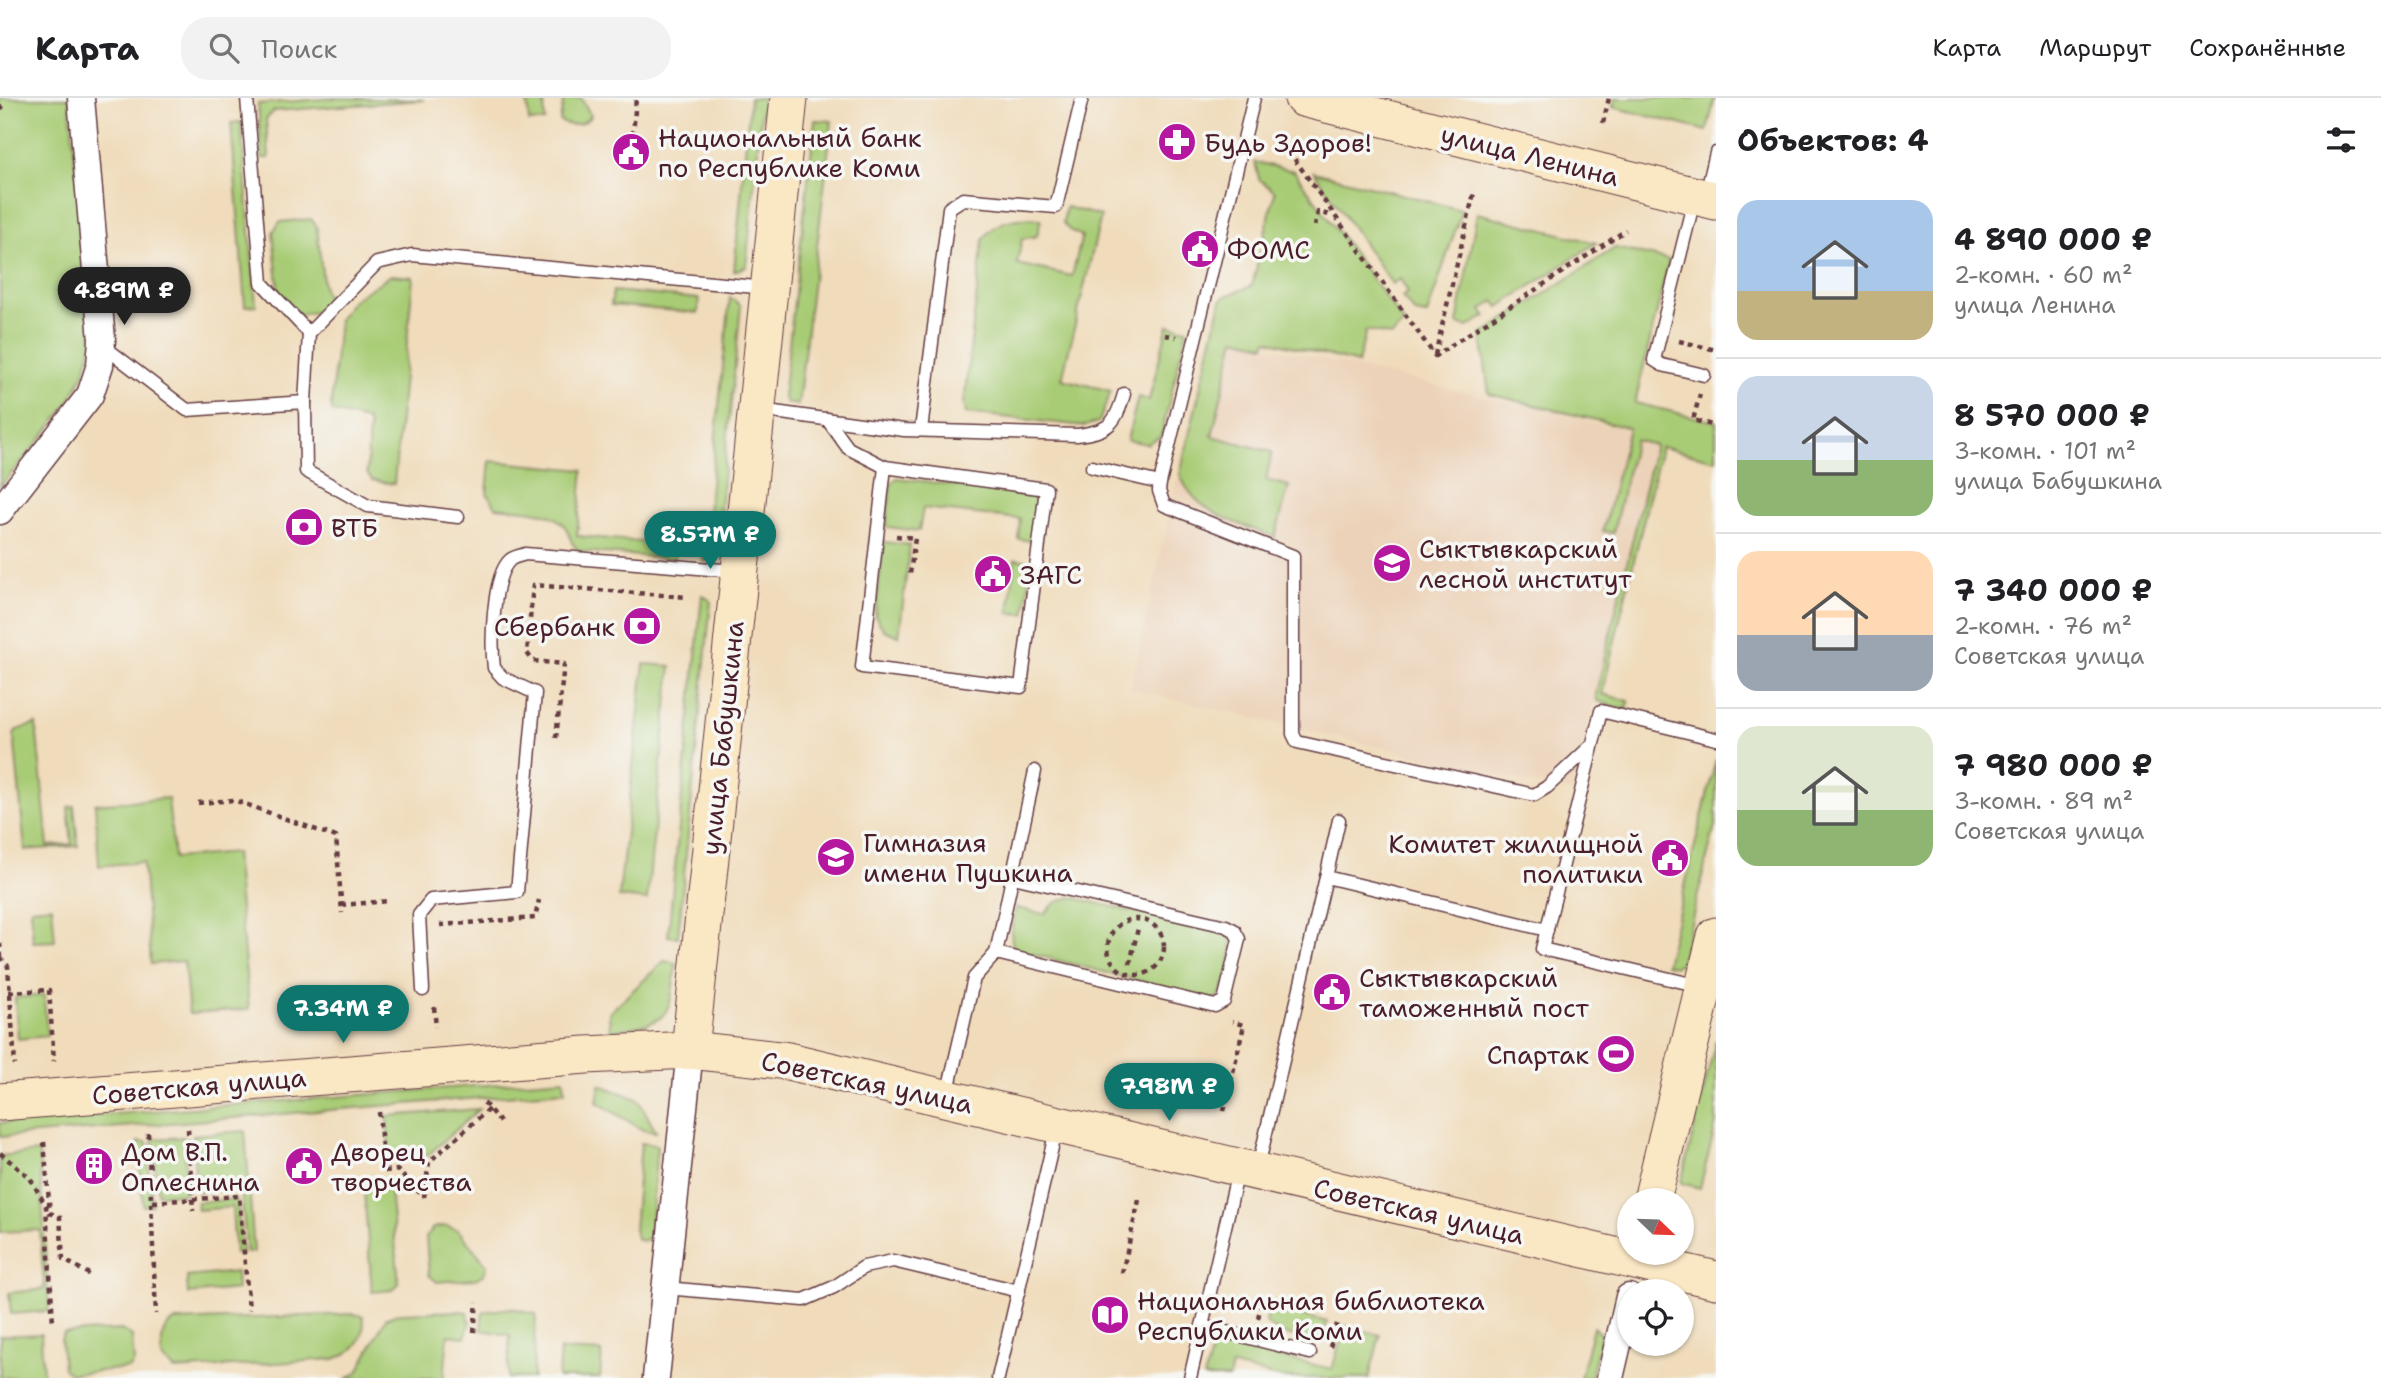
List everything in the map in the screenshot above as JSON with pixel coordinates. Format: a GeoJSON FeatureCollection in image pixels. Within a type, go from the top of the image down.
{"type":"FeatureCollection","features":[{"type":"Feature","properties":{"kind":"main road","name":"улица Бабушкина"},"geometry":{"type":"LineString","coordinates":[[690,1050],[789,98]]}},
{"type":"Feature","properties":{"kind":"main road","name":"улица Ленина"},"geometry":{"type":"LineString","coordinates":[[1303,98],[1705,198]]}},
{"type":"Feature","properties":{"kind":"main road"},"geometry":{"type":"LineString","coordinates":[[1655,1188],[1716,936]]}},
{"type":"Feature","properties":{"kind":"main road","name":"Советская улица"},"geometry":{"type":"LineString","coordinates":[[0,1102],[586,1055],[690,1050],[789,1061],[1248,1171],[1636,1269],[1716,1280]]}},
{"type":"Feature","properties":{"kind":"street"},"geometry":{"type":"LineString","coordinates":[[0,511],[90,395],[100,365],[101,345],[81,98]]}},
{"type":"Feature","properties":{"kind":"street","name":"улица Бабушкина"},"geometry":{"type":"LineString","coordinates":[[656,1378],[690,1050]]}},
{"type":"Feature","properties":{"kind":"street"},"geometry":{"type":"LineString","coordinates":[[1610,1378],[1617,1348]]}},
{"type":"Feature","properties":{"kind":"lane"},"geometry":{"type":"LineString","coordinates":[[247,98],[262,283],[309,333]]}},
{"type":"Feature","properties":{"kind":"lane"},"geometry":{"type":"LineString","coordinates":[[921,430],[949,208],[963,199],[1056,207],[1082,98]]}},
{"type":"Feature","properties":{"kind":"lane"},"geometry":{"type":"LineString","coordinates":[[1254,98],[1158,491],[1164,506],[1293,556],[1293,734],[1297,742],[1534,795],[1547,788],[1592,745]]}},
{"type":"Feature","properties":{"kind":"lane"},"geometry":{"type":"LineString","coordinates":[[1704,375],[1662,365],[1654,360],[1705,198],[1716,153]]}},
{"type":"Feature","properties":{"kind":"lane"},"geometry":{"type":"LineString","coordinates":[[458,517],[369,506],[306,471],[305,402],[309,333],[377,263],[412,255],[769,288]]}},
{"type":"Feature","properties":{"kind":"lane"},"geometry":{"type":"LineString","coordinates":[[101,345],[187,410],[305,402]]}},
{"type":"Feature","properties":{"kind":"lane"},"geometry":{"type":"LineString","coordinates":[[756,409],[921,430],[1077,435],[1098,433],[1118,415],[1124,394]]}},
{"type":"Feature","properties":{"kind":"lane"},"geometry":{"type":"LineString","coordinates":[[827,419],[848,448],[886,467],[1046,489],[1021,687],[862,667],[886,467]]}},
{"type":"Feature","properties":{"kind":"lane"},"geometry":{"type":"LineString","coordinates":[[1093,467],[1160,483]]}},
{"type":"Feature","properties":{"kind":"lane"},"geometry":{"type":"LineString","coordinates":[[423,990],[419,915],[426,905],[431,900],[517,892],[535,693],[503,678],[494,667],[497,590],[501,571],[511,559],[525,554],[739,571]]}},
{"type":"Feature","properties":{"kind":"lane"},"geometry":{"type":"LineString","coordinates":[[1703,987],[1542,949],[1601,711],[1716,738]]}},
{"type":"Feature","properties":{"kind":"lane"},"geometry":{"type":"LineString","coordinates":[[946,1099],[974,978],[996,953],[1035,771]]}},
{"type":"Feature","properties":{"kind":"lane"},"geometry":{"type":"LineString","coordinates":[[1190,1378],[1202,1326],[1248,1171],[1339,820]]}},
{"type":"Feature","properties":{"kind":"lane"},"geometry":{"type":"LineString","coordinates":[[996,953],[1126,979],[1207,1006],[1220,1006],[1226,995],[1239,939],[1234,930],[1226,926],[1142,913],[1013,877]]}},
{"type":"Feature","properties":{"kind":"lane"},"geometry":{"type":"LineString","coordinates":[[1326,877],[1546,930]]}},
{"type":"Feature","properties":{"kind":"lane"},"geometry":{"type":"LineString","coordinates":[[998,1378],[1057,1126]]}},
{"type":"Feature","properties":{"kind":"lane"},"geometry":{"type":"LineString","coordinates":[[664,1288],[804,1300],[834,1287],[864,1267],[893,1261],[1019,1291]]}},
{"type":"Feature","properties":{"kind":"lane"},"geometry":{"type":"LineString","coordinates":[[1202,1326],[1310,1353]]}},
{"type":"Feature","properties":{"kind":"path"},"geometry":{"type":"LineString","coordinates":[[633,135],[636,98]]}},
{"type":"Feature","properties":{"kind":"path"},"geometry":{"type":"LineString","coordinates":[[1603,123],[1609,98]]}},
{"type":"Feature","properties":{"kind":"path"},"geometry":{"type":"LineString","coordinates":[[1283,143],[1435,356]]}},
{"type":"Feature","properties":{"kind":"path"},"geometry":{"type":"LineString","coordinates":[[1435,356],[1474,193]]}},
{"type":"Feature","properties":{"kind":"path"},"geometry":{"type":"LineString","coordinates":[[1315,226],[1318,212],[1335,216]]}},
{"type":"Feature","properties":{"kind":"path"},"geometry":{"type":"LineString","coordinates":[[1435,356],[1626,230]]}},
{"type":"Feature","properties":{"kind":"path"},"geometry":{"type":"LineString","coordinates":[[878,533],[915,538],[910,574],[915,575]]}},
{"type":"Feature","properties":{"kind":"path"},"geometry":{"type":"LineString","coordinates":[[550,662],[551,655]]}},
{"type":"Feature","properties":{"kind":"path"},"geometry":{"type":"LineString","coordinates":[[198,803],[234,800],[336,837],[342,913]]}},
{"type":"Feature","properties":{"kind":"path"},"geometry":{"type":"LineString","coordinates":[[341,905],[389,901]]}},
{"type":"Feature","properties":{"kind":"path"},"geometry":{"type":"LineString","coordinates":[[1126,979],[1142,913]]}},
{"type":"Feature","properties":{"kind":"path"},"geometry":{"type":"LineString","coordinates":[[1126,979],[1108,955],[1109,937],[1121,922],[1142,913]]}},
{"type":"Feature","properties":{"kind":"path"},"geometry":{"type":"LineString","coordinates":[[1126,979],[1151,971],[1164,952],[1158,929],[1142,913]]}},
{"type":"Feature","properties":{"kind":"path"},"geometry":{"type":"LineString","coordinates":[[0,943],[1,957],[8,967],[15,1065]]}},
{"type":"Feature","properties":{"kind":"path"},"geometry":{"type":"LineString","coordinates":[[9,992],[49,990],[54,1061]]}},
{"type":"Feature","properties":{"kind":"path"},"geometry":{"type":"LineString","coordinates":[[1224,1111],[1242,1034]]}},
{"type":"Feature","properties":{"kind":"path"},"geometry":{"type":"LineString","coordinates":[[484,1104],[500,1122]]}},
{"type":"Feature","properties":{"kind":"path"},"geometry":{"type":"LineString","coordinates":[[379,1112],[384,1171],[397,1170],[424,1197],[429,1162],[489,1109]]}},
{"type":"Feature","properties":{"kind":"path"},"geometry":{"type":"LineString","coordinates":[[188,1129],[193,1211]]}},
{"type":"Feature","properties":{"kind":"path"},"geometry":{"type":"LineString","coordinates":[[148,1133],[153,1202],[149,1213],[156,1314]]}},
{"type":"Feature","properties":{"kind":"path"},"geometry":{"type":"LineString","coordinates":[[44,1142],[50,1213],[60,1217],[63,1259],[89,1274]]}},
{"type":"Feature","properties":{"kind":"path"},"geometry":{"type":"LineString","coordinates":[[0,1153],[30,1178],[46,1206],[53,1323]]}},
{"type":"Feature","properties":{"kind":"path"},"geometry":{"type":"LineString","coordinates":[[153,1202],[239,1196],[249,1310]]}},
{"type":"Feature","properties":{"kind":"path"},"geometry":{"type":"LineString","coordinates":[[1122,1273],[1139,1200]]}},
{"type":"Feature","properties":{"kind":"path"},"geometry":{"type":"LineString","coordinates":[[474,1332],[477,1302]]}},
{"type":"Feature","properties":{"kind":"shaded area","name":"Сыктывкарский лесной институт"},"geometry":{"type":"Polygon","coordinates":[[[1210,333],[1656,437],[1572,792],[1130,689],[1210,333]]]}},
{"type":"Feature","properties":{"kind":"green space"},"geometry":{"type":"Polygon","coordinates":[[[0,98],[69,98],[92,339],[88,360],[70,400],[0,487],[0,98]]]}},
{"type":"Feature","properties":{"kind":"green space"},"geometry":{"type":"Polygon","coordinates":[[[335,98],[424,100],[274,111],[266,119],[269,158],[262,158],[258,104],[335,98]]]}},
{"type":"Feature","properties":{"kind":"green space"},"geometry":{"type":"Polygon","coordinates":[[[527,98],[544,98],[545,121],[529,122],[527,98]]]}},
{"type":"Feature","properties":{"kind":"green space"},"geometry":{"type":"Polygon","coordinates":[[[564,98],[581,98],[591,116],[576,124],[560,121],[564,98]]]}},
{"type":"Feature","properties":{"kind":"green space"},"geometry":{"type":"Polygon","coordinates":[[[750,98],[763,98],[746,267],[734,271],[750,98]]]}},
{"type":"Feature","properties":{"kind":"green space"},"geometry":{"type":"Polygon","coordinates":[[[1615,98],[1715,98],[1707,131],[1613,107],[1615,98]]]}},
{"type":"Feature","properties":{"kind":"green space"},"geometry":{"type":"Polygon","coordinates":[[[815,120],[832,121],[798,405],[787,403],[783,397],[815,120]]]}},
{"type":"Feature","properties":{"kind":"green space"},"geometry":{"type":"Polygon","coordinates":[[[241,122],[256,305],[245,306],[231,123],[241,122]]]}},
{"type":"Feature","properties":{"kind":"green space"},"geometry":{"type":"Polygon","coordinates":[[[1255,162],[1294,171],[1404,323],[1392,336],[1366,330],[1358,363],[1267,340],[1265,345],[1235,338],[1212,436],[1272,452],[1266,480],[1289,486],[1275,537],[1206,508],[1187,488],[1180,474],[1221,301],[1225,296],[1252,286],[1275,192],[1259,179],[1255,162]]]}},
{"type":"Feature","properties":{"kind":"green space"},"geometry":{"type":"Polygon","coordinates":[[[1314,172],[1462,210],[1427,315],[1415,313],[1402,297],[1408,292],[1400,279],[1392,284],[1314,172]]]}},
{"type":"Feature","properties":{"kind":"green space"},"geometry":{"type":"Polygon","coordinates":[[[1066,207],[1101,216],[1062,379],[1111,391],[1099,422],[1085,426],[966,413],[964,403],[983,240],[994,228],[1008,221],[1041,219],[1037,236],[1022,239],[1017,264],[1072,276],[1082,236],[1069,230],[1063,223],[1066,207]]]}},
{"type":"Feature","properties":{"kind":"green space"},"geometry":{"type":"Polygon","coordinates":[[[1477,213],[1596,243],[1499,307],[1494,301],[1482,310],[1486,316],[1468,327],[1457,324],[1477,213]]]}},
{"type":"Feature","properties":{"kind":"green space"},"geometry":{"type":"Polygon","coordinates":[[[311,219],[317,227],[324,291],[329,302],[322,311],[299,315],[279,295],[273,232],[280,222],[311,219]]]}},
{"type":"Feature","properties":{"kind":"green space"},"geometry":{"type":"Polygon","coordinates":[[[1615,248],[1669,260],[1635,403],[1716,422],[1716,460],[1661,447],[1602,694],[1629,701],[1627,710],[1597,701],[1596,694],[1655,445],[1635,440],[1613,533],[1603,531],[1629,428],[1489,394],[1481,335],[1615,248]]]}},
{"type":"Feature","properties":{"kind":"green space"},"geometry":{"type":"Polygon","coordinates":[[[391,275],[413,277],[394,484],[372,480],[367,473],[369,425],[366,420],[333,412],[331,406],[339,319],[353,300],[391,275]]]}},
{"type":"Feature","properties":{"kind":"green space"},"geometry":{"type":"Polygon","coordinates":[[[613,291],[699,299],[698,313],[611,305],[613,291]]]}},
{"type":"Feature","properties":{"kind":"green space"},"geometry":{"type":"Polygon","coordinates":[[[730,297],[741,306],[715,558],[703,562],[730,297]]]}},
{"type":"Feature","properties":{"kind":"green space"},"geometry":{"type":"Polygon","coordinates":[[[1168,325],[1187,329],[1161,436],[1147,444],[1127,440],[1138,397],[1149,400],[1168,325]]]}},
{"type":"Feature","properties":{"kind":"green space"},"geometry":{"type":"Polygon","coordinates":[[[490,461],[583,470],[577,536],[676,545],[675,559],[580,551],[572,543],[566,528],[553,517],[534,511],[496,507],[487,493],[490,461]]]}},
{"type":"Feature","properties":{"kind":"green space"},"geometry":{"type":"Polygon","coordinates":[[[897,478],[1031,495],[1037,502],[1032,541],[1018,539],[1020,519],[923,508],[919,531],[886,527],[891,484],[897,478]]]}},
{"type":"Feature","properties":{"kind":"green space"},"geometry":{"type":"Polygon","coordinates":[[[884,542],[910,545],[899,636],[884,630],[875,616],[884,542]]]}},
{"type":"Feature","properties":{"kind":"green space"},"geometry":{"type":"Polygon","coordinates":[[[1015,559],[1032,561],[1025,614],[1009,613],[1015,559]]]}},
{"type":"Feature","properties":{"kind":"green space"},"geometry":{"type":"Polygon","coordinates":[[[702,595],[711,601],[678,937],[668,936],[702,595]]]}},
{"type":"Feature","properties":{"kind":"green space"},"geometry":{"type":"Polygon","coordinates":[[[644,664],[671,666],[647,900],[619,897],[644,664]]]}},
{"type":"Feature","properties":{"kind":"green space"},"geometry":{"type":"Polygon","coordinates":[[[36,724],[48,846],[72,844],[68,807],[74,806],[78,846],[25,850],[14,735],[17,730],[36,724]]]}},
{"type":"Feature","properties":{"kind":"green space"},"geometry":{"type":"Polygon","coordinates":[[[1716,759],[1716,822],[1681,963],[1674,966],[1666,964],[1716,759]]]}},
{"type":"Feature","properties":{"kind":"green space"},"geometry":{"type":"Polygon","coordinates":[[[168,798],[174,858],[235,853],[249,1009],[189,1014],[184,961],[151,964],[143,862],[99,866],[95,804],[168,798]]]}},
{"type":"Feature","properties":{"kind":"green space"},"geometry":{"type":"Polygon","coordinates":[[[1070,897],[1228,933],[1231,939],[1231,958],[1227,978],[1219,995],[1214,1000],[1013,949],[1011,932],[1016,908],[1044,914],[1055,903],[1070,897]]]}},
{"type":"Feature","properties":{"kind":"green space"},"geometry":{"type":"Polygon","coordinates":[[[52,906],[55,941],[33,942],[31,908],[52,906]]]}},
{"type":"Feature","properties":{"kind":"green space"},"geometry":{"type":"Polygon","coordinates":[[[664,961],[676,963],[671,997],[662,1016],[644,1025],[610,1031],[609,1013],[664,961]]]}},
{"type":"Feature","properties":{"kind":"green space"},"geometry":{"type":"Polygon","coordinates":[[[44,995],[47,1036],[18,1039],[15,998],[44,995]]]}},
{"type":"Feature","properties":{"kind":"green space"},"geometry":{"type":"Polygon","coordinates":[[[1716,1040],[1716,1124],[1700,1188],[1681,1183],[1716,1040]]]}},
{"type":"Feature","properties":{"kind":"green space"},"geometry":{"type":"Polygon","coordinates":[[[564,1079],[565,1091],[0,1137],[0,1123],[564,1079]]]}},
{"type":"Feature","properties":{"kind":"green space"},"geometry":{"type":"Polygon","coordinates":[[[600,1085],[638,1099],[656,1132],[643,1130],[597,1102],[600,1085]]]}},
{"type":"Feature","properties":{"kind":"green space"},"geometry":{"type":"Polygon","coordinates":[[[479,1109],[427,1156],[389,1158],[387,1116],[479,1109]]]}},
{"type":"Feature","properties":{"kind":"green space"},"geometry":{"type":"Polygon","coordinates":[[[245,1131],[254,1252],[247,1253],[241,1189],[196,1192],[193,1135],[245,1131]]]}},
{"type":"Feature","properties":{"kind":"green space"},"geometry":{"type":"Polygon","coordinates":[[[184,1137],[187,1191],[183,1194],[158,1194],[152,1139],[184,1137]]]}},
{"type":"Feature","properties":{"kind":"green space"},"geometry":{"type":"Polygon","coordinates":[[[138,1142],[147,1142],[152,1205],[143,1206],[138,1142]]]}},
{"type":"Feature","properties":{"kind":"green space"},"geometry":{"type":"Polygon","coordinates":[[[641,1143],[657,1145],[650,1237],[642,1241],[637,1239],[634,1230],[641,1143]]]}},
{"type":"Feature","properties":{"kind":"green space"},"geometry":{"type":"Polygon","coordinates":[[[39,1152],[49,1311],[11,1314],[9,1293],[44,1289],[40,1230],[0,1232],[0,1156],[39,1152]]]}},
{"type":"Feature","properties":{"kind":"green space"},"geometry":{"type":"Polygon","coordinates":[[[390,1189],[399,1283],[393,1290],[372,1292],[364,1191],[390,1189]]]}},
{"type":"Feature","properties":{"kind":"green space"},"geometry":{"type":"Polygon","coordinates":[[[237,1199],[242,1253],[235,1254],[232,1207],[198,1210],[197,1202],[237,1199]]]}},
{"type":"Feature","properties":{"kind":"green space"},"geometry":{"type":"Polygon","coordinates":[[[446,1226],[458,1230],[487,1265],[484,1274],[475,1279],[437,1282],[429,1275],[426,1237],[433,1228],[446,1226]]]}},
{"type":"Feature","properties":{"kind":"green space"},"geometry":{"type":"Polygon","coordinates":[[[236,1272],[237,1289],[188,1294],[187,1277],[236,1272]]]}},
{"type":"Feature","properties":{"kind":"green space"},"geometry":{"type":"Polygon","coordinates":[[[1270,1307],[1327,1322],[1323,1336],[1301,1338],[1276,1330],[1266,1322],[1270,1307]]]}},
{"type":"Feature","properties":{"kind":"green space"},"geometry":{"type":"Polygon","coordinates":[[[511,1308],[536,1314],[533,1378],[508,1378],[510,1335],[481,1330],[483,1312],[511,1308]]]}},
{"type":"Feature","properties":{"kind":"green space"},"geometry":{"type":"Polygon","coordinates":[[[467,1312],[470,1323],[465,1337],[448,1335],[444,1378],[348,1378],[358,1372],[386,1318],[401,1313],[467,1312]]]}},
{"type":"Feature","properties":{"kind":"green space"},"geometry":{"type":"Polygon","coordinates":[[[353,1314],[363,1316],[361,1338],[348,1353],[334,1359],[175,1370],[162,1358],[164,1332],[175,1321],[353,1314]]]}},
{"type":"Feature","properties":{"kind":"green space"},"geometry":{"type":"Polygon","coordinates":[[[1345,1326],[1380,1335],[1369,1378],[1283,1378],[1232,1366],[1229,1378],[1204,1378],[1214,1342],[1332,1369],[1345,1326]]]}},
{"type":"Feature","properties":{"kind":"green space"},"geometry":{"type":"Polygon","coordinates":[[[1593,1327],[1601,1334],[1591,1378],[1580,1378],[1593,1327]]]}},
{"type":"Feature","properties":{"kind":"green space"},"geometry":{"type":"Polygon","coordinates":[[[121,1330],[132,1336],[134,1362],[130,1368],[71,1374],[63,1369],[61,1339],[64,1333],[121,1330]]]}},
{"type":"Feature","properties":{"kind":"green space"},"geometry":{"type":"Polygon","coordinates":[[[41,1334],[43,1376],[0,1378],[0,1336],[41,1334]]]}},
{"type":"Feature","properties":{"kind":"green space"},"geometry":{"type":"Polygon","coordinates":[[[560,1350],[602,1352],[600,1378],[558,1378],[560,1350]]]}},
{"type":"Feature","properties":{"kind":"place","name":"Будь Здоров!"},"geometry":{"type":"Point","coordinates":[1177,142]}},
{"type":"Feature","properties":{"kind":"place","name":"Национальный банк по Республике Коми"},"geometry":{"type":"Point","coordinates":[631,152]}},
{"type":"Feature","properties":{"kind":"place","name":"ФОМС"},"geometry":{"type":"Point","coordinates":[1200,249]}},
{"type":"Feature","properties":{"kind":"place","name":"ВТБ"},"geometry":{"type":"Point","coordinates":[304,527]}},
{"type":"Feature","properties":{"kind":"place","name":"Сыктывкарский лесной институт"},"geometry":{"type":"Point","coordinates":[1392,563]}},
{"type":"Feature","properties":{"kind":"place","name":"ЗАГС"},"geometry":{"type":"Point","coordinates":[993,574]}},
{"type":"Feature","properties":{"kind":"place","name":"Сбербанк"},"geometry":{"type":"Point","coordinates":[642,626]}},
{"type":"Feature","properties":{"kind":"place","name":"Гимназия имени Пушкина"},"geometry":{"type":"Point","coordinates":[836,857]}},
{"type":"Feature","properties":{"kind":"place","name":"Комитет жилищной политики"},"geometry":{"type":"Point","coordinates":[1670,858]}},
{"type":"Feature","properties":{"kind":"place","name":"Сыктывкарский таможенный пост"},"geometry":{"type":"Point","coordinates":[1332,992]}},
{"type":"Feature","properties":{"kind":"place","name":"Спартак"},"geometry":{"type":"Point","coordinates":[1616,1054]}},
{"type":"Feature","properties":{"kind":"place","name":"Дом В.П. Оплеснина"},"geometry":{"type":"Point","coordinates":[94,1166]}},
{"type":"Feature","properties":{"kind":"place","name":"Дворец творчества"},"geometry":{"type":"Point","coordinates":[304,1166]}},
{"type":"Feature","properties":{"kind":"place","name":"Национальная библиотека Республики Коми"},"geometry":{"type":"Point","coordinates":[1110,1315]}}]}
